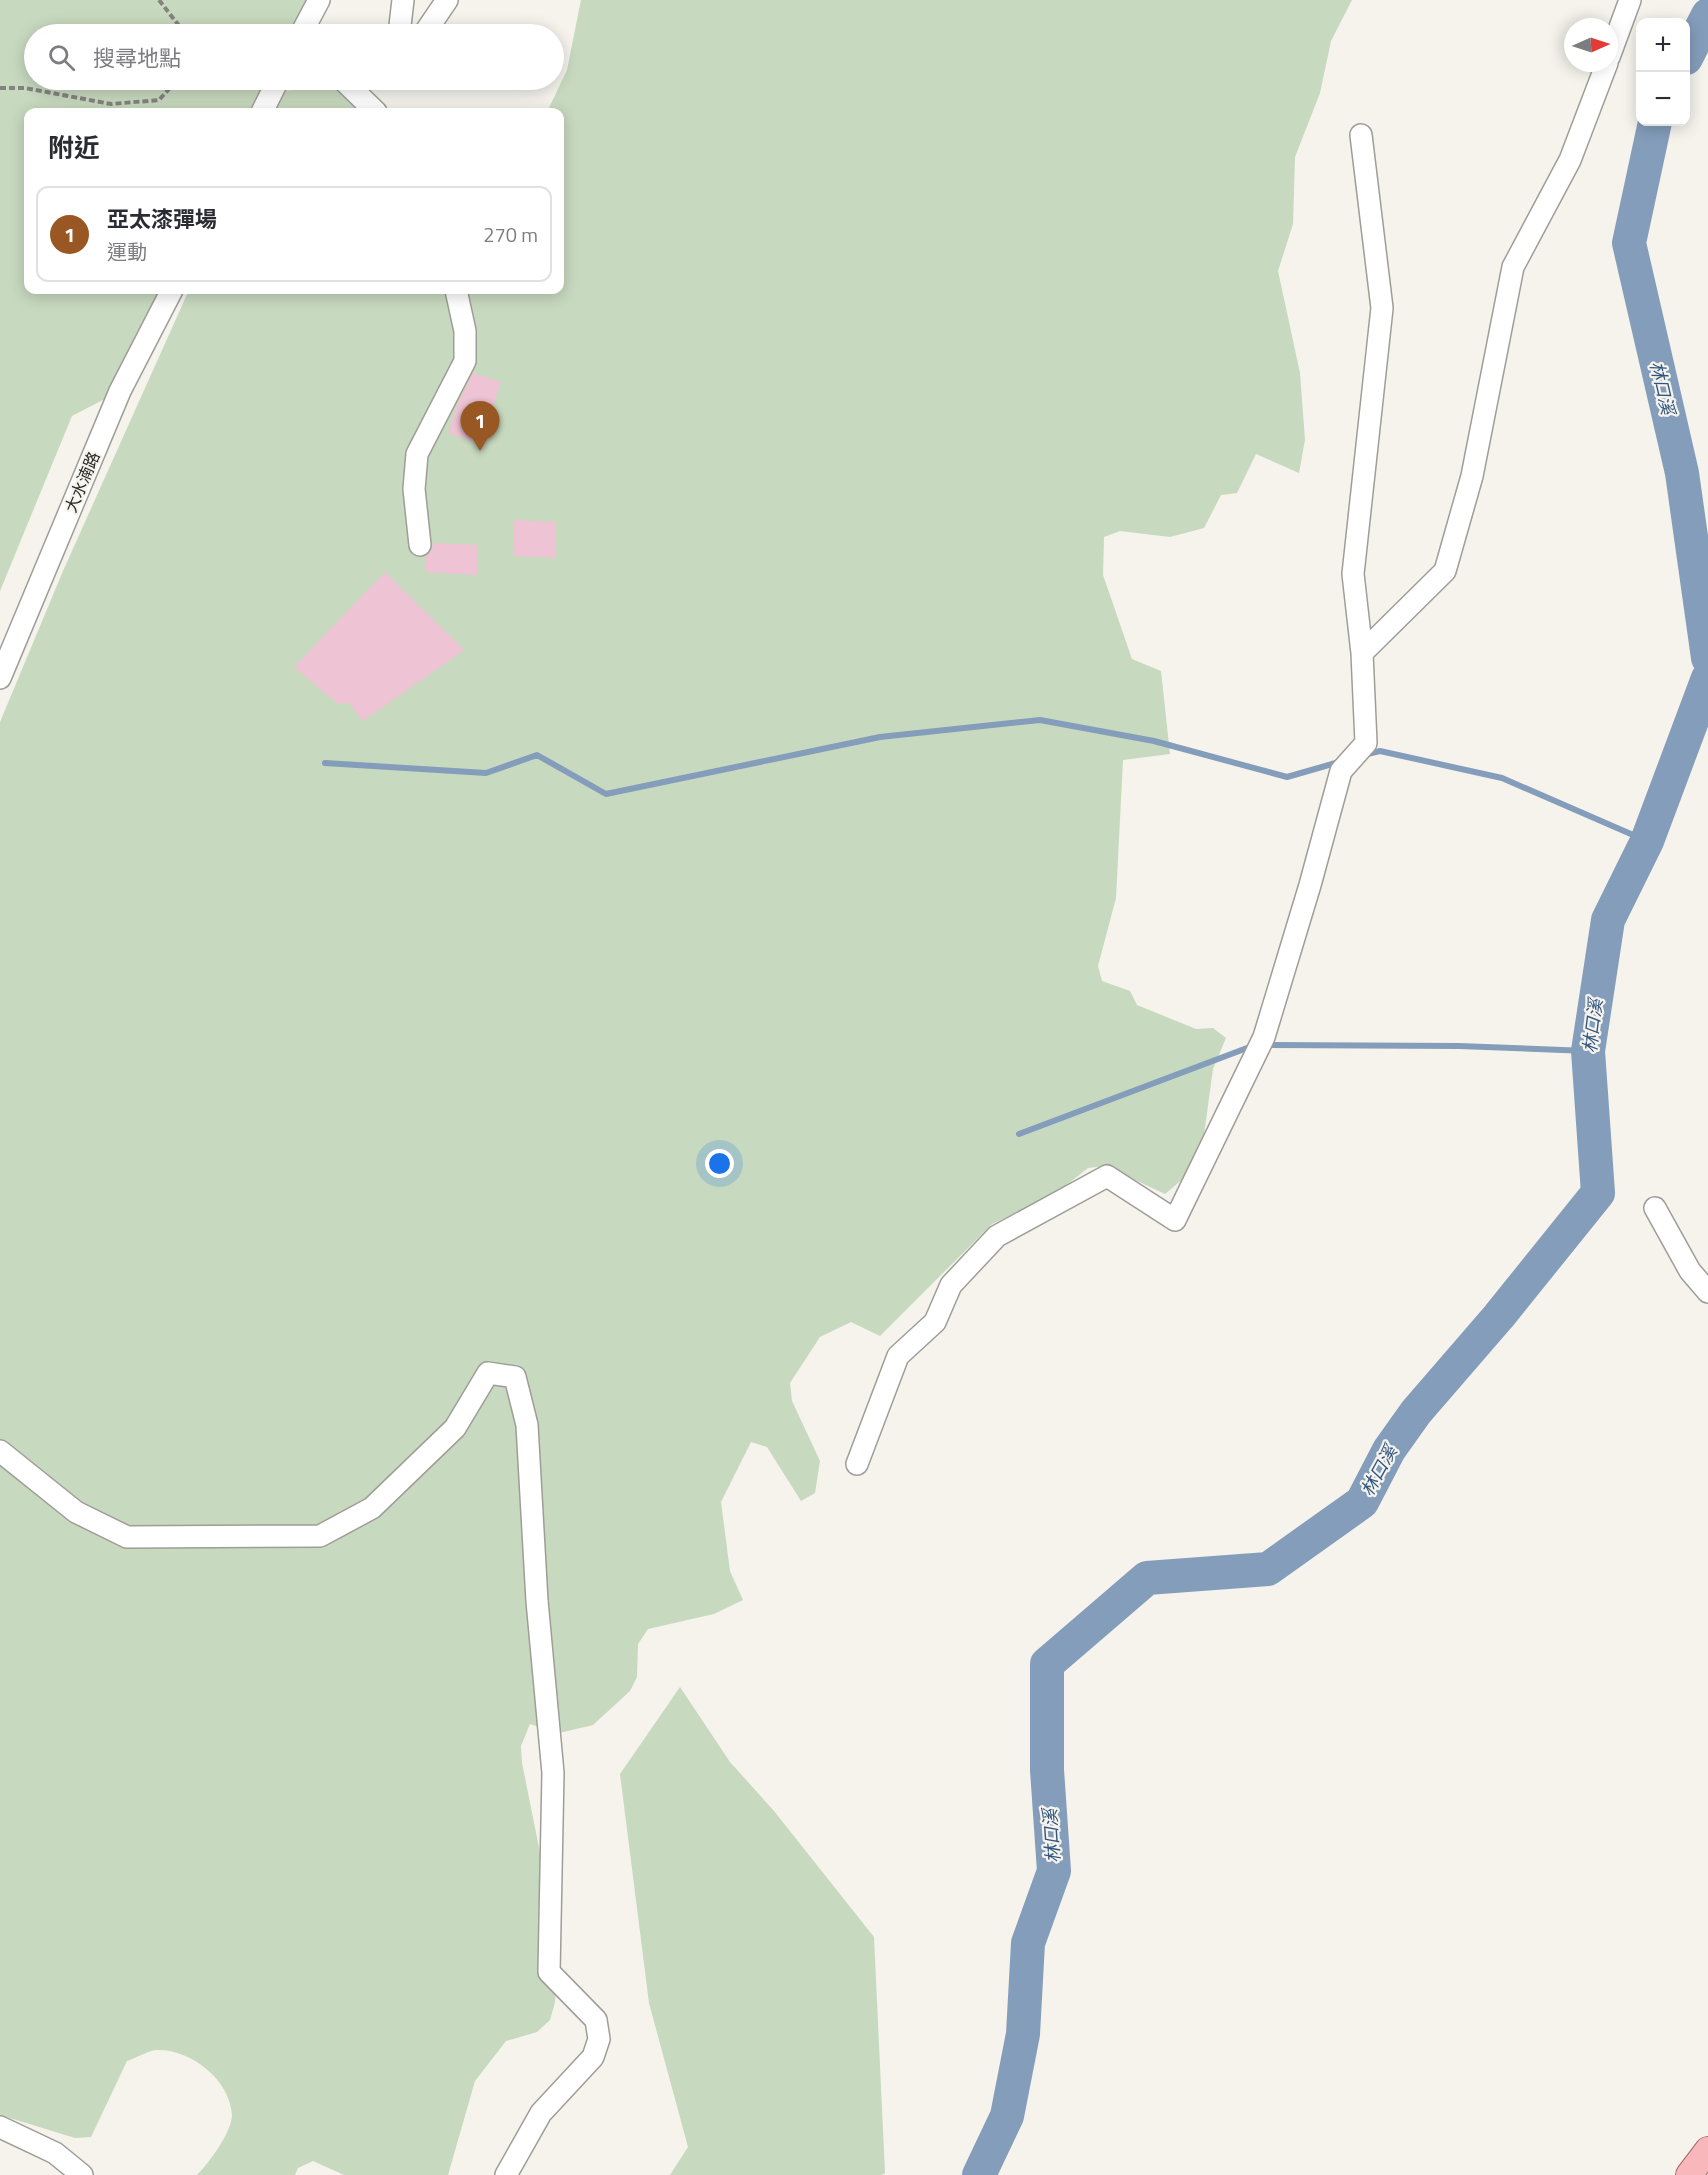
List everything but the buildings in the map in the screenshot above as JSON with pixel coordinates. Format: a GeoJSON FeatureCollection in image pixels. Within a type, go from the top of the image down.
{"type":"FeatureCollection","features":[{"type":"Feature","properties":{"kind":"main road"},"geometry":{"type":"LineString","coordinates":[[1689,2175],[1708,2150]]}},
{"type":"Feature","properties":{"kind":"street"},"geometry":{"type":"LineString","coordinates":[[306,24],[319,0]]}},
{"type":"Feature","properties":{"kind":"street"},"geometry":{"type":"LineString","coordinates":[[400,24],[403,0]]}},
{"type":"Feature","properties":{"kind":"street"},"geometry":{"type":"LineString","coordinates":[[431,24],[447,0]]}},
{"type":"Feature","properties":{"kind":"street"},"geometry":{"type":"LineString","coordinates":[[1618,33],[1630,0]]}},
{"type":"Feature","properties":{"kind":"street"},"geometry":{"type":"LineString","coordinates":[[1362,653],[1445,571],[1472,476],[1514,267],[1570,160],[1604,72]]}},
{"type":"Feature","properties":{"kind":"street"},"geometry":{"type":"LineString","coordinates":[[263,108],[273,90]]}},
{"type":"Feature","properties":{"kind":"street"},"geometry":{"type":"LineString","coordinates":[[353,90],[372,108]]}},
{"type":"Feature","properties":{"kind":"street"},"geometry":{"type":"LineString","coordinates":[[858,1464],[898,1356],[935,1322],[951,1285],[997,1236],[1107,1176],[1175,1220],[1264,1037],[1311,885],[1341,771],[1366,742],[1362,653],[1353,574],[1382,308],[1361,135]]}},
{"type":"Feature","properties":{"kind":"street","name":"大水湳路"},"geometry":{"type":"LineString","coordinates":[[0,678],[120,391],[170,294]]}},
{"type":"Feature","properties":{"kind":"street"},"geometry":{"type":"LineString","coordinates":[[420,545],[414,489],[417,454],[465,361],[465,331],[457,294]]}},
{"type":"Feature","properties":{"kind":"street"},"geometry":{"type":"LineString","coordinates":[[1655,1208],[1690,1271],[1708,1292]]}},
{"type":"Feature","properties":{"kind":"street"},"geometry":{"type":"LineString","coordinates":[[0,1451],[76,1512],[127,1537],[320,1536],[372,1508],[455,1428],[488,1373],[515,1377],[527,1425],[537,1601],[554,1773],[549,1972],[596,2020],[599,2039],[593,2056],[541,2113],[506,2175]]}},
{"type":"Feature","properties":{"kind":"street"},"geometry":{"type":"LineString","coordinates":[[0,2127],[55,2153],[82,2175]]}},
{"type":"Feature","properties":{"kind":"path"},"geometry":{"type":"LineString","coordinates":[[159,0],[178,24]]}},
{"type":"Feature","properties":{"kind":"path"},"geometry":{"type":"LineString","coordinates":[[0,88],[24,88]]}},
{"type":"Feature","properties":{"kind":"path"},"geometry":{"type":"LineString","coordinates":[[36,90],[111,104],[159,100],[168,90]]}},
{"type":"Feature","properties":{"kind":"green space"},"geometry":{"type":"Polygon","coordinates":[[[0,0],[319,0],[306,24],[24,24],[24,90],[273,90],[264,108],[24,108],[24,294],[170,294],[120,391],[72,416],[0,591],[0,0]]]}},
{"type":"Feature","properties":{"kind":"green space"},"geometry":{"type":"Polygon","coordinates":[[[581,0],[1352,0],[1331,41],[1320,93],[1295,157],[1293,224],[1278,271],[1300,373],[1305,440],[1299,473],[1256,454],[1237,493],[1221,495],[1204,528],[1170,537],[1120,531],[1104,537],[1103,575],[1132,659],[1161,671],[1170,754],[1123,760],[1116,898],[1098,966],[1102,981],[1130,991],[1137,1005],[1196,1029],[1213,1028],[1226,1038],[1213,1069],[1203,1142],[1189,1174],[1165,1194],[1105,1166],[1088,1168],[1051,1197],[992,1224],[880,1336],[851,1322],[820,1337],[790,1383],[792,1401],[820,1461],[815,1493],[801,1501],[767,1447],[751,1442],[721,1502],[730,1571],[743,1600],[714,1614],[648,1629],[638,1644],[637,1677],[630,1691],[593,1725],[559,1733],[530,1724],[521,1746],[522,1763],[559,1947],[555,2002],[550,2020],[537,2032],[506,2041],[475,2081],[448,2175],[344,2175],[313,2161],[298,2168],[295,2175],[197,2175],[213,2155],[228,2130],[232,2115],[230,2102],[217,2079],[207,2069],[184,2055],[171,2051],[154,2050],[127,2061],[91,2137],[75,2138],[0,2115],[0,722],[63,571],[187,294],[564,294],[564,108],[549,108],[557,90],[564,90],[564,76],[581,0]]]}},
{"type":"Feature","properties":{"kind":"green space"},"geometry":{"type":"Polygon","coordinates":[[[348,90],[377,108],[271,108],[278,91],[348,90]]]}},
{"type":"Feature","properties":{"kind":"green space"},"geometry":{"type":"Polygon","coordinates":[[[680,1687],[730,1762],[774,1811],[874,1937],[885,2173],[882,2175],[670,2175],[688,2147],[649,2003],[620,1774],[680,1687]]]}},
{"type":"Feature","properties":{"kind":"waterway","name":"林口溪"},"geometry":{"type":"LineString","coordinates":[[1690,50],[1708,15]]}},
{"type":"Feature","properties":{"kind":"waterway","name":"林口溪"},"geometry":{"type":"LineString","coordinates":[[1654,126],[1629,243],[1682,473],[1708,658]]}},
{"type":"Feature","properties":{"kind":"waterway","name":"林口溪"},"geometry":{"type":"LineString","coordinates":[[979,2175],[1007,2116],[1023,2034],[1028,1943],[1054,1871],[1047,1770],[1047,1664],[1147,1578],[1268,1569],[1362,1502],[1389,1450],[1416,1412],[1499,1316],[1598,1193],[1588,1051],[1608,920],[1647,841],[1708,678]]}},
{"type":"Feature","properties":{"kind":"waterway"},"geometry":{"type":"LineString","coordinates":[[325,763],[486,773],[537,755],[606,794],[880,737],[1040,720],[1154,741],[1287,777],[1339,762]]}},
{"type":"Feature","properties":{"kind":"waterway"},"geometry":{"type":"LineString","coordinates":[[1363,755],[1380,751],[1502,778],[1647,841]]}},
{"type":"Feature","properties":{"kind":"waterway"},"geometry":{"type":"LineString","coordinates":[[1019,1134],[1255,1045]]}},
{"type":"Feature","properties":{"kind":"waterway"},"geometry":{"type":"LineString","coordinates":[[1265,1045],[1459,1046],[1588,1051]]}},
{"type":"Feature","properties":{"kind":"place","name":"亞太漆彈場"},"geometry":{"type":"Point","coordinates":[480,451]}}]}
